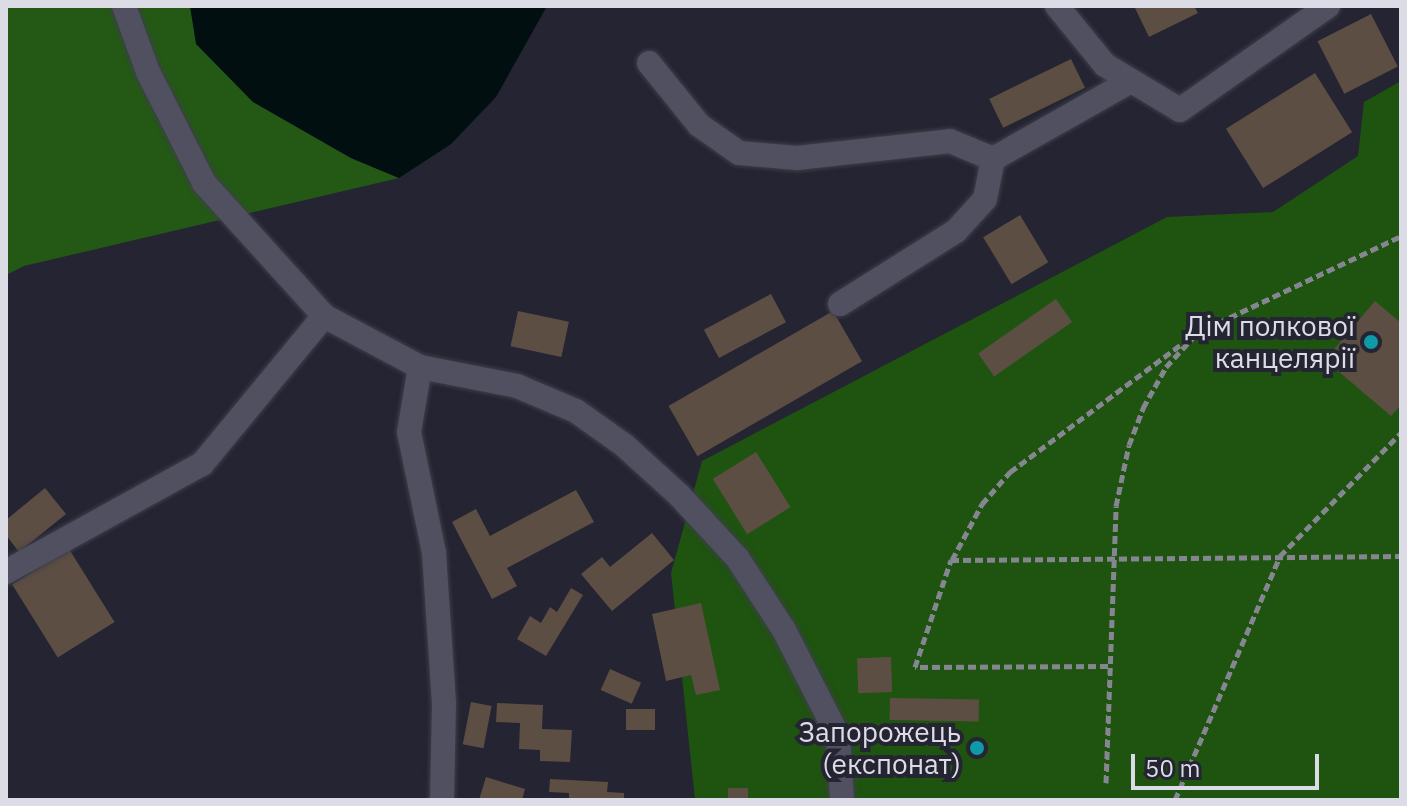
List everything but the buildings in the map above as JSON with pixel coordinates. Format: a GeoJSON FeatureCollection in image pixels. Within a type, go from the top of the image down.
{"type":"FeatureCollection","features":[{"type":"Feature","properties":{"kind":"street"},"geometry":{"type":"LineString","coordinates":[[124,6],[148,72],[204,183],[324,316],[420,367],[517,386],[576,411],[625,446],[679,495],[738,559],[784,630],[838,736],[842,800]]}},
{"type":"Feature","properties":{"kind":"street"},"geometry":{"type":"LineString","coordinates":[[1057,6],[1105,65],[1180,110],[1328,6]]}},
{"type":"Feature","properties":{"kind":"street"},"geometry":{"type":"LineString","coordinates":[[649,63],[699,125],[739,153],[797,158],[950,141],[993,159]]}},
{"type":"Feature","properties":{"kind":"street"},"geometry":{"type":"LineString","coordinates":[[840,304],[956,231],[985,199],[993,159],[1129,82]]}},
{"type":"Feature","properties":{"kind":"street"},"geometry":{"type":"LineString","coordinates":[[6,572],[202,464],[324,316]]}},
{"type":"Feature","properties":{"kind":"street"},"geometry":{"type":"LineString","coordinates":[[420,367],[409,432],[434,553],[444,704],[442,800]]}},
{"type":"Feature","properties":{"kind":"path"},"geometry":{"type":"LineString","coordinates":[[1108,666],[915,667],[951,560],[982,504],[1010,472],[1197,333],[1401,236]]}},
{"type":"Feature","properties":{"kind":"path"},"geometry":{"type":"LineString","coordinates":[[1106,783],[1111,559],[1116,506],[1134,433],[1166,367],[1197,333]]}},
{"type":"Feature","properties":{"kind":"path"},"geometry":{"type":"LineString","coordinates":[[1175,800],[1280,556],[1401,433]]}},
{"type":"Feature","properties":{"kind":"path"},"geometry":{"type":"LineString","coordinates":[[951,560],[1401,556]]}},
{"type":"Feature","properties":{"kind":"green space"},"geometry":{"type":"Polygon","coordinates":[[[6,6],[190,6],[197,44],[253,102],[351,158],[399,178],[24,266],[6,275],[6,6]]]}},
{"type":"Feature","properties":{"kind":"green space"},"geometry":{"type":"Polygon","coordinates":[[[1401,81],[1401,800],[695,800],[671,573],[702,461],[1167,217],[1273,212],[1358,156],[1364,102],[1401,81]]]}},
{"type":"Feature","properties":{"kind":"shaded area"},"geometry":{"type":"Polygon","coordinates":[[[190,6],[547,6],[496,97],[451,144],[399,178],[351,158],[253,102],[196,44],[190,6]]]}},
{"type":"Feature","properties":{"kind":"place","name":"Дім полкової канцелярії"},"geometry":{"type":"Point","coordinates":[1371,342]}},
{"type":"Feature","properties":{"kind":"place","name":"Запорожець (експонат)"},"geometry":{"type":"Point","coordinates":[977,748]}}]}
